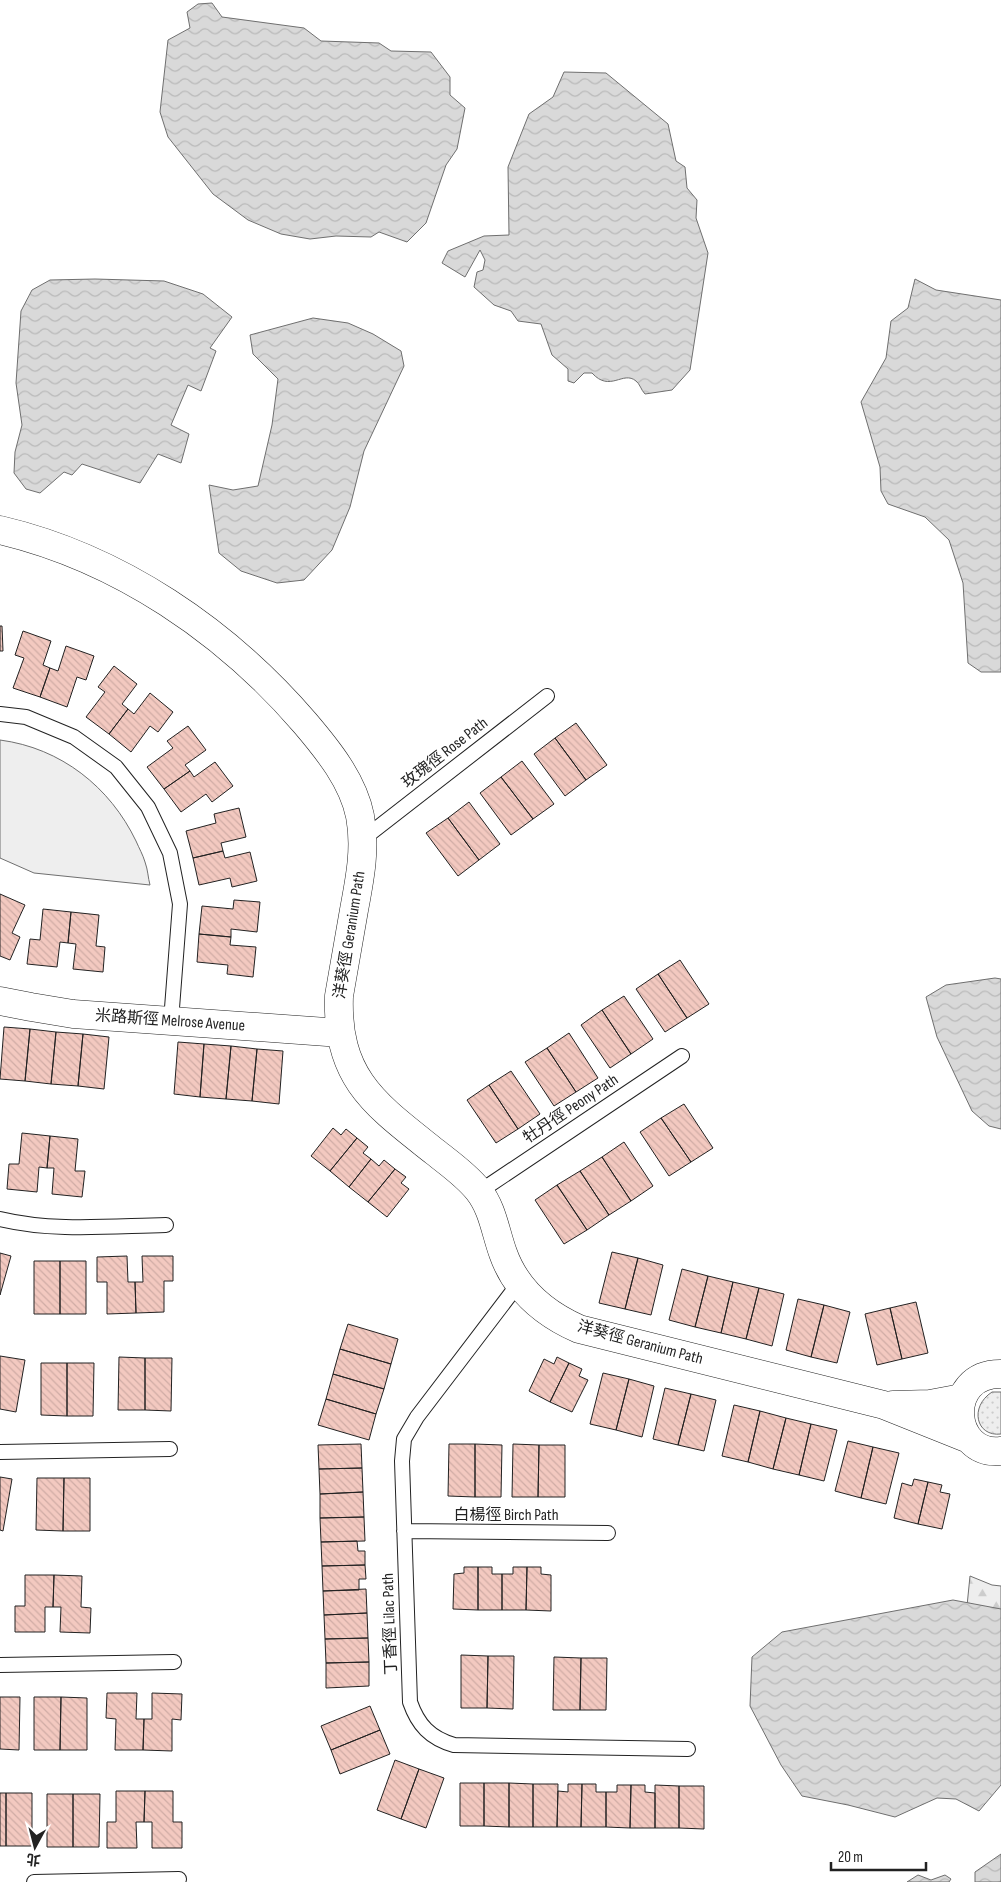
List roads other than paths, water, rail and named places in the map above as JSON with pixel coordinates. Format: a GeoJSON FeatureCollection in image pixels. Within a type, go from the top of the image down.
{"type":"FeatureCollection","features":[{"type":"Feature","properties":{"kind":"street","name":"洋葵徑 Geranium Path"},"geometry":{"type":"LineString","coordinates":[[0,530],[49,545],[93,562],[151,593],[214,635],[284,698],[342,772],[353,792],[360,815],[363,839],[362,862],[339,996],[338,1014],[345,1053],[353,1072],[364,1090],[378,1106],[457,1169],[479,1192],[493,1215],[503,1254],[519,1283],[539,1305],[558,1319],[579,1329],[884,1406],[969,1439],[981,1448],[996,1452],[1001,1451]]}},
{"type":"Feature","properties":{"kind":"street","name":"米路斯徑 Melrose Avenue"},"geometry":{"type":"LineString","coordinates":[[0,1001],[73,1014],[340,1033]]}},
{"type":"Feature","properties":{"kind":"street"},"geometry":{"type":"LineString","coordinates":[[969,1439],[962,1426],[959,1412],[962,1398],[968,1387],[979,1378],[992,1374],[1001,1374]]}},
{"type":"Feature","properties":{"kind":"street","name":"洋葵徑 Geranium Path"},"geometry":{"type":"LineString","coordinates":[[884,1406],[930,1404],[962,1398]]}},
{"type":"Feature","properties":{"kind":"lane","name":"玫瑰徑 Rose Path"},"geometry":{"type":"LineString","coordinates":[[363,839],[547,696]]}},
{"type":"Feature","properties":{"kind":"lane"},"geometry":{"type":"LineString","coordinates":[[0,714],[26,718],[74,736],[116,767],[148,806],[170,853],[180,904],[171,1021]]}},
{"type":"Feature","properties":{"kind":"lane","name":"牡丹徑 Peony Path"},"geometry":{"type":"LineString","coordinates":[[479,1192],[682,1056]]}},
{"type":"Feature","properties":{"kind":"lane"},"geometry":{"type":"LineString","coordinates":[[0,1219],[32,1225],[62,1227],[166,1225]]}},
{"type":"Feature","properties":{"kind":"lane","name":"丁香徑 Lilac Path"},"geometry":{"type":"LineString","coordinates":[[519,1283],[417,1417],[404,1439],[402,1455],[410,1702],[414,1715],[431,1736],[454,1745],[688,1749]]}},
{"type":"Feature","properties":{"kind":"lane"},"geometry":{"type":"LineString","coordinates":[[0,1452],[170,1450]]}},
{"type":"Feature","properties":{"kind":"lane","name":"白楊徑 Birch Path"},"geometry":{"type":"LineString","coordinates":[[404,1531],[608,1533]]}},
{"type":"Feature","properties":{"kind":"lane"},"geometry":{"type":"LineString","coordinates":[[0,1666],[174,1662]]}},
{"type":"Feature","properties":{"kind":"lane"},"geometry":{"type":"LineString","coordinates":[[34,1882],[179,1879]]}},
{"type":"Feature","properties":{"kind":"water"},"geometry":{"type":"Polygon","coordinates":[[[212,3],[222,17],[304,28],[321,41],[379,43],[391,51],[431,52],[450,77],[450,95],[465,108],[457,149],[446,165],[426,223],[407,242],[379,232],[371,237],[336,236],[310,239],[281,234],[248,220],[213,194],[168,137],[160,112],[168,40],[190,28],[187,12],[198,4],[212,3]]]}},
{"type":"Feature","properties":{"kind":"water"},"geometry":{"type":"Polygon","coordinates":[[[564,72],[606,73],[668,124],[676,161],[685,167],[687,188],[697,200],[696,218],[708,253],[690,370],[672,390],[645,394],[637,382],[631,378],[605,381],[592,373],[584,373],[574,383],[568,381],[568,369],[552,355],[541,324],[518,321],[511,311],[494,305],[474,287],[477,272],[483,270],[485,260],[480,250],[465,277],[442,263],[448,251],[484,236],[509,235],[508,167],[529,114],[553,97],[564,72]]]}},
{"type":"Feature","properties":{"kind":"water"},"geometry":{"type":"Polygon","coordinates":[[[915,279],[936,290],[1001,300],[1001,672],[981,672],[968,663],[963,583],[949,540],[925,517],[888,504],[881,491],[880,467],[861,402],[886,358],[891,321],[908,308],[915,279]]]}},
{"type":"Feature","properties":{"kind":"water"},"geometry":{"type":"Polygon","coordinates":[[[50,280],[164,281],[203,294],[232,317],[210,348],[216,351],[201,391],[188,385],[171,425],[189,434],[181,463],[158,454],[140,483],[82,464],[72,475],[64,472],[40,493],[26,489],[14,473],[15,452],[22,425],[16,383],[21,311],[32,290],[50,280]]]}},
{"type":"Feature","properties":{"kind":"water"},"geometry":{"type":"Polygon","coordinates":[[[313,318],[348,323],[373,334],[401,351],[404,366],[364,451],[350,507],[332,550],[304,580],[277,583],[241,571],[219,553],[209,485],[233,490],[258,486],[272,425],[278,379],[253,354],[250,335],[313,318]]]}},
{"type":"Feature","properties":{"kind":"water"},"geometry":{"type":"Polygon","coordinates":[[[995,978],[1001,979],[1001,1129],[989,1126],[972,1111],[937,1037],[926,997],[946,985],[995,978]]]}},
{"type":"Feature","properties":{"kind":"water"},"geometry":{"type":"Polygon","coordinates":[[[953,1600],[1001,1609],[1001,1785],[979,1811],[956,1799],[937,1798],[895,1817],[802,1796],[781,1765],[750,1706],[752,1657],[782,1632],[953,1600]]]}},
{"type":"Feature","properties":{"kind":"water"},"geometry":{"type":"Polygon","coordinates":[[[1001,1854],[1001,1882],[975,1882],[975,1872],[1001,1854]]]}},
{"type":"Feature","properties":{"kind":"water"},"geometry":{"type":"Polygon","coordinates":[[[918,1875],[931,1880],[945,1875],[951,1879],[949,1882],[907,1882],[918,1875]]]}}]}
